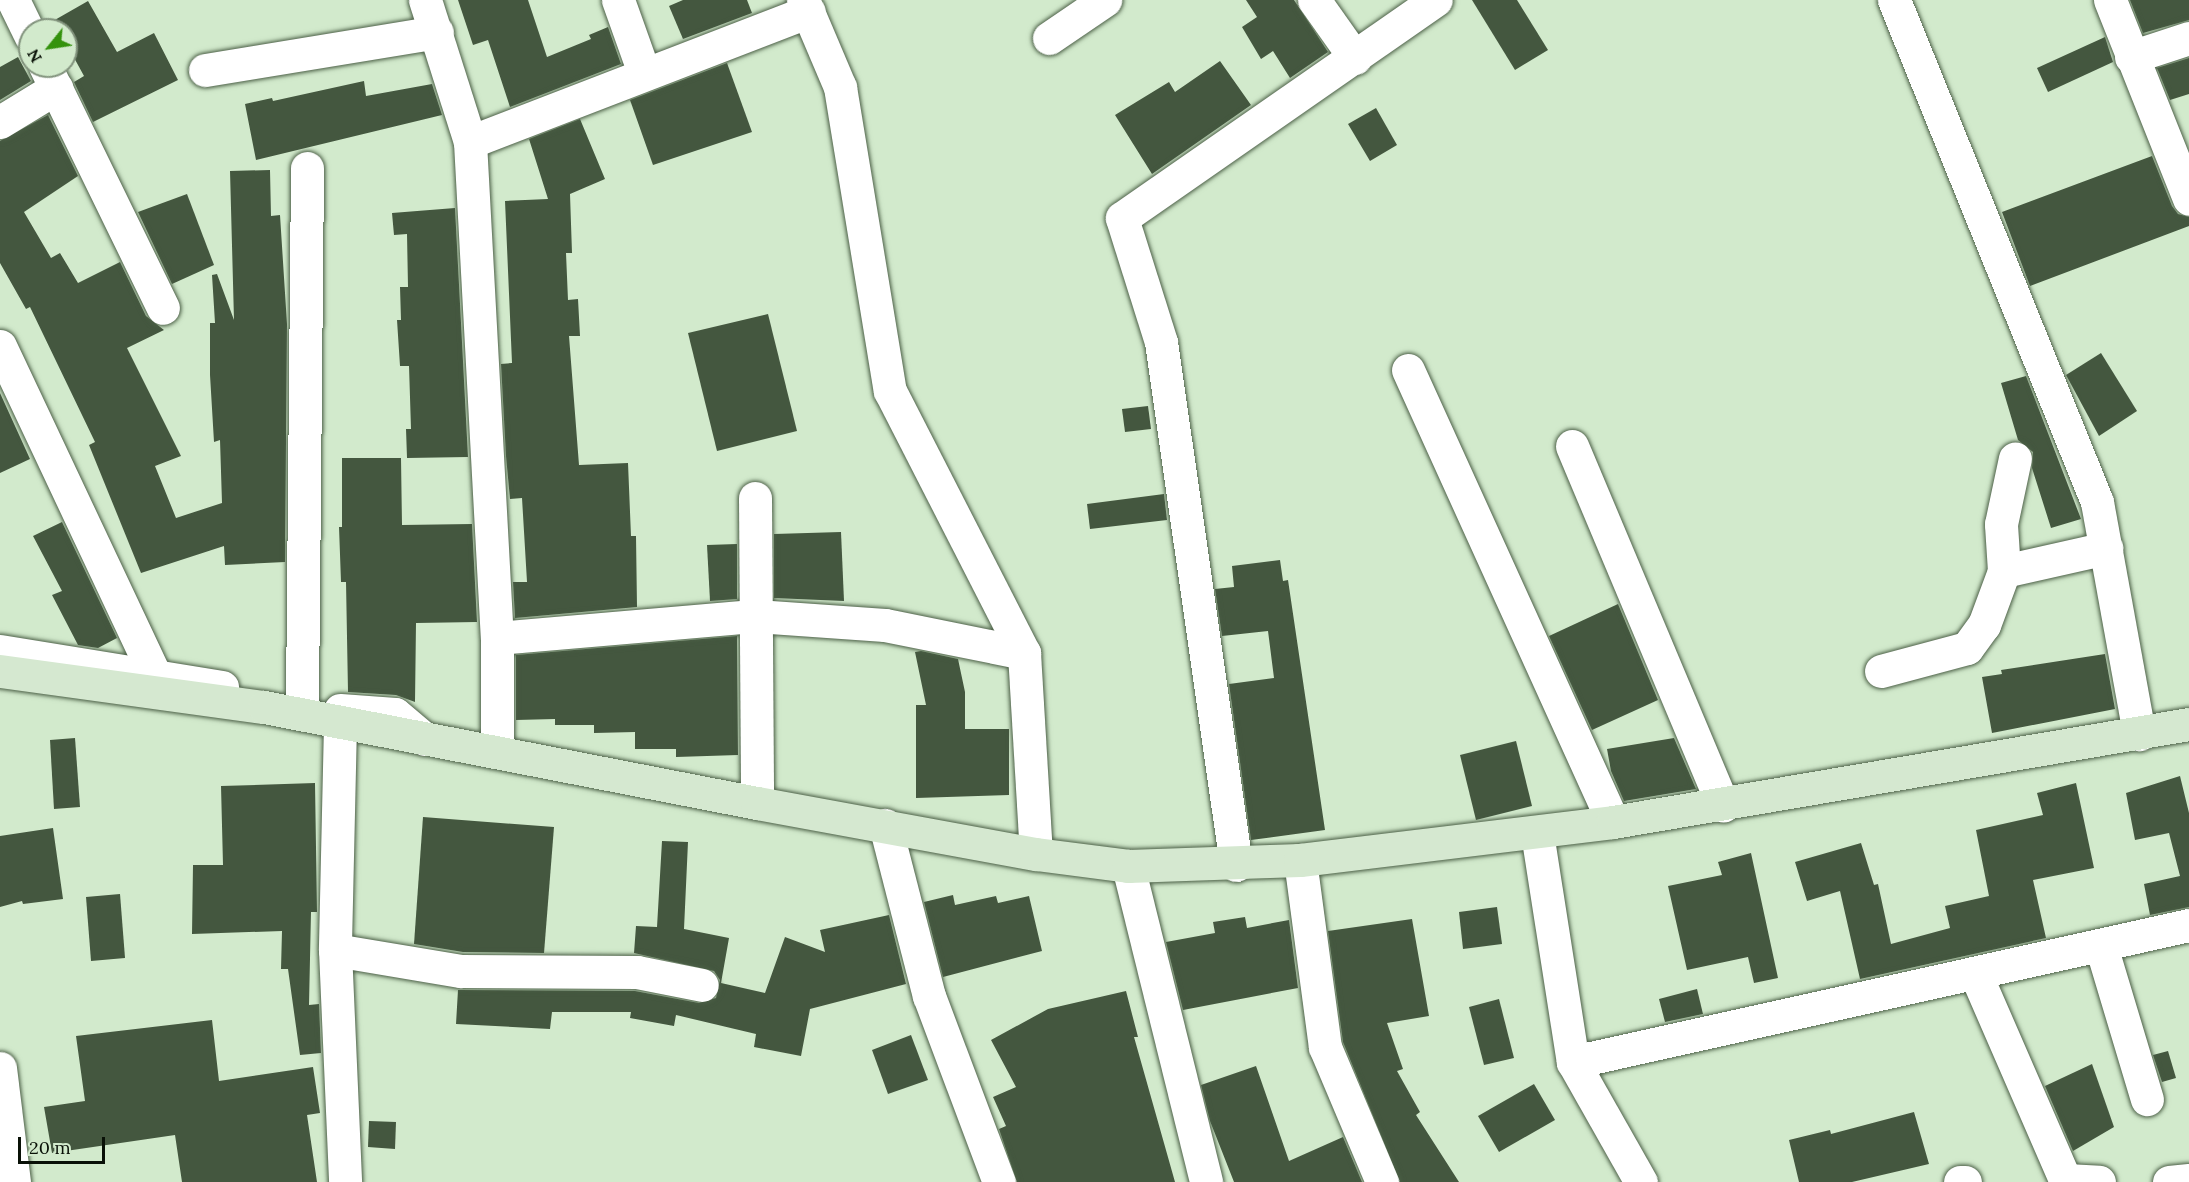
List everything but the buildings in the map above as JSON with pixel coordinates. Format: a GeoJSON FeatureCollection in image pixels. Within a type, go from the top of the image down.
{"type":"FeatureCollection","features":[{"type":"Feature","properties":{"kind":"street"},"geometry":{"type":"LineString","coordinates":[[13,0],[22,18]]}},
{"type":"Feature","properties":{"kind":"street"},"geometry":{"type":"LineString","coordinates":[[425,0],[470,142],[497,638],[497,750]]}},
{"type":"Feature","properties":{"kind":"street"},"geometry":{"type":"LineString","coordinates":[[618,0],[644,73]]}},
{"type":"Feature","properties":{"kind":"street"},"geometry":{"type":"LineString","coordinates":[[1049,38],[1105,0]]}},
{"type":"Feature","properties":{"kind":"street"},"geometry":{"type":"LineString","coordinates":[[1314,0],[1355,58]]}},
{"type":"Feature","properties":{"kind":"street"},"geometry":{"type":"LineString","coordinates":[[1236,865],[1161,342],[1122,218],[1436,0]]}},
{"type":"Feature","properties":{"kind":"street"},"geometry":{"type":"LineString","coordinates":[[1894,0],[2097,502],[2139,734]]}},
{"type":"Feature","properties":{"kind":"street"},"geometry":{"type":"LineString","coordinates":[[2110,0],[2131,57],[2180,154],[2189,199]]}},
{"type":"Feature","properties":{"kind":"street"},"geometry":{"type":"LineString","coordinates":[[470,142],[644,73],[806,5],[840,87],[890,391],[1024,652],[1036,854]]}},
{"type":"Feature","properties":{"kind":"street"},"geometry":{"type":"LineString","coordinates":[[205,70],[437,32]]}},
{"type":"Feature","properties":{"kind":"street"},"geometry":{"type":"LineString","coordinates":[[2131,57],[2189,38]]}},
{"type":"Feature","properties":{"kind":"street"},"geometry":{"type":"LineString","coordinates":[[0,122],[50,78]]}},
{"type":"Feature","properties":{"kind":"street"},"geometry":{"type":"LineString","coordinates":[[51,78],[163,308]]}},
{"type":"Feature","properties":{"kind":"street"},"geometry":{"type":"LineString","coordinates":[[302,701],[307,168]]}},
{"type":"Feature","properties":{"kind":"street"},"geometry":{"type":"LineString","coordinates":[[0,346],[155,675]]}},
{"type":"Feature","properties":{"kind":"street"},"geometry":{"type":"LineString","coordinates":[[1408,370],[1613,822]]}},
{"type":"Feature","properties":{"kind":"street"},"geometry":{"type":"LineString","coordinates":[[1572,446],[1723,806]]}},
{"type":"Feature","properties":{"kind":"street"},"geometry":{"type":"LineString","coordinates":[[1881,672],[1967,648],[1984,625],[2004,571],[2001,524],[2014,458]]}},
{"type":"Feature","properties":{"kind":"street"},"geometry":{"type":"LineString","coordinates":[[755,498],[757,803]]}},
{"type":"Feature","properties":{"kind":"street"},"geometry":{"type":"LineString","coordinates":[[2004,571],[2106,548]]}},
{"type":"Feature","properties":{"kind":"street"},"geometry":{"type":"LineString","coordinates":[[497,638],[756,616],[885,625],[1024,652]]}},
{"type":"Feature","properties":{"kind":"street"},"geometry":{"type":"LineString","coordinates":[[2,652],[155,675],[346,711],[395,714],[425,739]]}},
{"type":"Feature","properties":{"kind":"street"},"geometry":{"type":"LineString","coordinates":[[2,652],[340,724],[497,750],[757,803],[1036,854],[1128,866],[1236,865],[1300,860],[1613,822],[1723,806],[2189,724]]}},
{"type":"Feature","properties":{"kind":"street"},"geometry":{"type":"LineString","coordinates":[[340,724],[335,950],[345,1182]]}},
{"type":"Feature","properties":{"kind":"street"},"geometry":{"type":"LineString","coordinates":[[885,825],[929,996],[999,1182]]}},
{"type":"Feature","properties":{"kind":"street"},"geometry":{"type":"LineString","coordinates":[[1537,832],[1573,1062],[1641,1182]]}},
{"type":"Feature","properties":{"kind":"street"},"geometry":{"type":"LineString","coordinates":[[1300,860],[1324,1047],[1382,1182]]}},
{"type":"Feature","properties":{"kind":"street"},"geometry":{"type":"LineString","coordinates":[[1128,866],[1206,1182]]}},
{"type":"Feature","properties":{"kind":"street"},"geometry":{"type":"LineString","coordinates":[[1573,1062],[1977,975],[2189,925]]}},
{"type":"Feature","properties":{"kind":"street"},"geometry":{"type":"LineString","coordinates":[[2100,946],[2147,1099]]}},
{"type":"Feature","properties":{"kind":"street"},"geometry":{"type":"LineString","coordinates":[[335,950],[460,971],[637,972],[702,985]]}},
{"type":"Feature","properties":{"kind":"street"},"geometry":{"type":"LineString","coordinates":[[1977,975],[2066,1181],[2099,1182]]}},
{"type":"Feature","properties":{"kind":"street"},"geometry":{"type":"LineString","coordinates":[[0,1068],[14,1182]]}},
{"type":"Feature","properties":{"kind":"street"},"geometry":{"type":"LineString","coordinates":[[2169,1182],[2189,1180]]}},
{"type":"Feature","properties":{"kind":"street"},"geometry":{"type":"LineString","coordinates":[[1960,1182],[1965,1182]]}}]}
